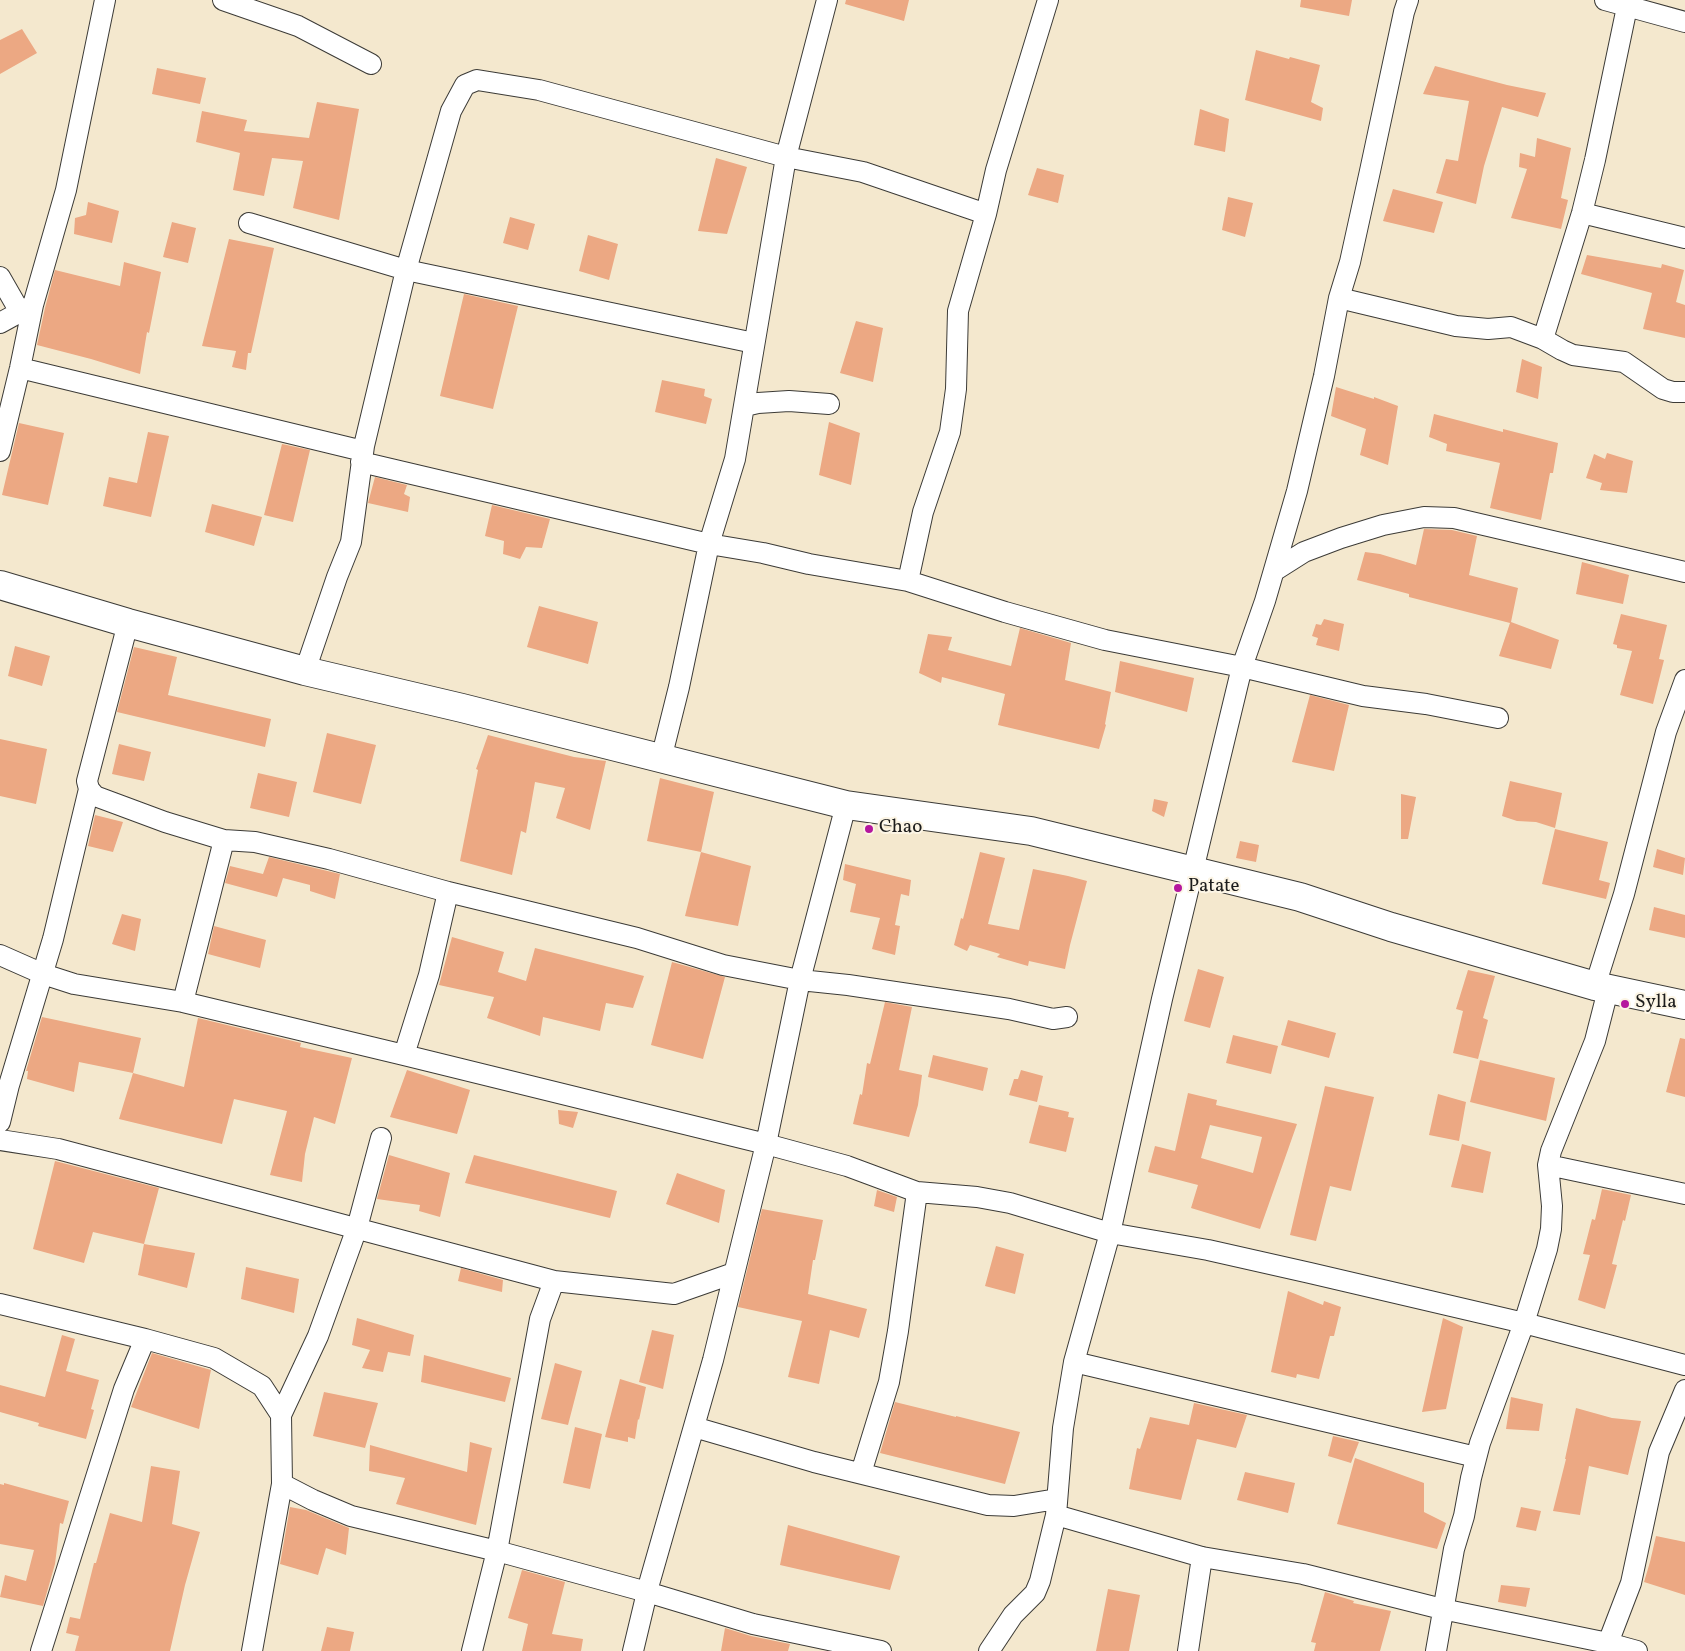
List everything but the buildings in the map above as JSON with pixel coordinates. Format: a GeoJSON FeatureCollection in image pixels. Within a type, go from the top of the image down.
{"type":"FeatureCollection","features":[{"type":"Feature","properties":{"kind":"street"},"geometry":{"type":"LineString","coordinates":[[0,451],[20,368],[26,309],[66,190],[105,0]]}},
{"type":"Feature","properties":{"kind":"street"},"geometry":{"type":"LineString","coordinates":[[222,0],[298,26],[372,64]]}},
{"type":"Feature","properties":{"kind":"street"},"geometry":{"type":"LineString","coordinates":[[662,759],[710,544],[735,459],[786,157],[827,0]]}},
{"type":"Feature","properties":{"kind":"street"},"geometry":{"type":"LineString","coordinates":[[908,581],[923,512],[950,432],[956,389],[958,311],[986,214],[996,170],[1048,0]]}},
{"type":"Feature","properties":{"kind":"street"},"geometry":{"type":"LineString","coordinates":[[990,1651],[1013,1615],[1035,1593],[1056,1507],[1063,1428],[1074,1362],[1110,1233],[1158,1016],[1242,667],[1274,570],[1297,491],[1324,376],[1339,298],[1350,262],[1408,0]]}},
{"type":"Feature","properties":{"kind":"street"},"geometry":{"type":"LineString","coordinates":[[1605,0],[1685,22]]}},
{"type":"Feature","properties":{"kind":"street"},"geometry":{"type":"LineString","coordinates":[[1543,339],[1582,213],[1627,7]]}},
{"type":"Feature","properties":{"kind":"street"},"geometry":{"type":"LineString","coordinates":[[305,671],[351,542],[362,457],[406,270],[451,111],[465,85],[476,80],[539,90],[786,157],[863,172],[986,214]]}},
{"type":"Feature","properties":{"kind":"street"},"geometry":{"type":"LineString","coordinates":[[1582,213],[1685,238]]}},
{"type":"Feature","properties":{"kind":"street"},"geometry":{"type":"LineString","coordinates":[[249,223],[406,270],[754,343]]}},
{"type":"Feature","properties":{"kind":"street"},"geometry":{"type":"LineString","coordinates":[[0,277],[26,309]]}},
{"type":"Feature","properties":{"kind":"street"},"geometry":{"type":"LineString","coordinates":[[1339,298],[1456,326],[1488,329],[1511,328],[1543,339],[1573,354],[1624,362],[1663,389],[1673,392],[1685,392]]}},
{"type":"Feature","properties":{"kind":"street"},"geometry":{"type":"LineString","coordinates":[[0,323],[26,309]]}},
{"type":"Feature","properties":{"kind":"street"},"geometry":{"type":"LineString","coordinates":[[20,368],[362,457],[710,544],[763,552],[809,564],[908,581],[1105,640],[1242,667],[1363,696],[1426,704],[1498,718]]}},
{"type":"Feature","properties":{"kind":"street"},"geometry":{"type":"LineString","coordinates":[[745,406],[758,403],[789,401],[829,404]]}},
{"type":"Feature","properties":{"kind":"street"},"geometry":{"type":"LineString","coordinates":[[1274,570],[1304,552],[1340,538],[1383,525],[1424,517],[1454,518],[1685,572]]}},
{"type":"Feature","properties":{"kind":"street"},"geometry":{"type":"LineString","coordinates":[[0,585],[128,623],[305,671],[462,708],[846,805],[1031,830],[1300,897],[1391,928],[1601,988],[1685,1005]]}},
{"type":"Feature","properties":{"kind":"street"},"geometry":{"type":"LineString","coordinates":[[0,1122],[9,1085],[53,938],[89,790],[87,782],[128,623]]}},
{"type":"Feature","properties":{"kind":"street"},"geometry":{"type":"LineString","coordinates":[[1436,1651],[1454,1548],[1464,1516],[1476,1456],[1524,1323],[1531,1296],[1540,1274],[1551,1229],[1552,1206],[1548,1165],[1551,1150],[1595,1041],[1601,988],[1624,894],[1666,732],[1685,680]]}},
{"type":"Feature","properties":{"kind":"street"},"geometry":{"type":"LineString","coordinates":[[89,790],[95,796],[165,822],[224,840],[255,842],[329,859],[448,892],[637,938],[723,965],[800,980],[1009,1008],[1052,1019],[1067,1017]]}},
{"type":"Feature","properties":{"kind":"street"},"geometry":{"type":"LineString","coordinates":[[633,1651],[647,1592],[713,1360],[766,1144],[800,980],[846,805]]}},
{"type":"Feature","properties":{"kind":"street"},"geometry":{"type":"LineString","coordinates":[[183,1002],[224,840]]}},
{"type":"Feature","properties":{"kind":"street"},"geometry":{"type":"LineString","coordinates":[[404,1055],[429,975],[448,892]]}},
{"type":"Feature","properties":{"kind":"street"},"geometry":{"type":"LineString","coordinates":[[0,955],[43,974],[74,984],[183,1002],[766,1144],[847,1166],[917,1192],[977,1197],[1010,1203],[1110,1233],[1208,1250],[1524,1323],[1685,1365]]}},
{"type":"Feature","properties":{"kind":"street"},"geometry":{"type":"LineString","coordinates":[[252,1651],[282,1484],[281,1415],[318,1336],[357,1228],[381,1138]]}},
{"type":"Feature","properties":{"kind":"street"},"geometry":{"type":"LineString","coordinates":[[0,1140],[58,1149],[554,1281],[674,1294],[734,1273]]}},
{"type":"Feature","properties":{"kind":"street"},"geometry":{"type":"LineString","coordinates":[[1548,1165],[1685,1194]]}},
{"type":"Feature","properties":{"kind":"street"},"geometry":{"type":"LineString","coordinates":[[861,1473],[889,1382],[917,1192]]}},
{"type":"Feature","properties":{"kind":"street"},"geometry":{"type":"LineString","coordinates":[[472,1651],[497,1551],[540,1320],[554,1281]]}},
{"type":"Feature","properties":{"kind":"street"},"geometry":{"type":"LineString","coordinates":[[0,1304],[145,1339],[214,1358],[262,1386],[281,1415]]}},
{"type":"Feature","properties":{"kind":"street"},"geometry":{"type":"LineString","coordinates":[[41,1651],[124,1389],[145,1339]]}},
{"type":"Feature","properties":{"kind":"street"},"geometry":{"type":"LineString","coordinates":[[1074,1362],[1476,1456]]}},
{"type":"Feature","properties":{"kind":"street"},"geometry":{"type":"LineString","coordinates":[[1608,1647],[1631,1583],[1659,1452],[1685,1390]]}},
{"type":"Feature","properties":{"kind":"street"},"geometry":{"type":"LineString","coordinates":[[694,1427],[814,1462],[988,1505],[1056,1507],[1202,1557],[1303,1574],[1442,1609],[1608,1647],[1637,1651]]}},
{"type":"Feature","properties":{"kind":"street"},"geometry":{"type":"LineString","coordinates":[[282,1484],[351,1516],[497,1551],[647,1592],[753,1624],[881,1651]]}},
{"type":"Feature","properties":{"kind":"street"},"geometry":{"type":"LineString","coordinates":[[1188,1651],[1202,1557]]}},
{"type":"Feature","properties":{"kind":"place","name":"Chao"},"geometry":{"type":"Point","coordinates":[869,829]}},
{"type":"Feature","properties":{"kind":"place","name":"Patate"},"geometry":{"type":"Point","coordinates":[1178,888]}},
{"type":"Feature","properties":{"kind":"place","name":"Sylla"},"geometry":{"type":"Point","coordinates":[1625,1004]}}]}
